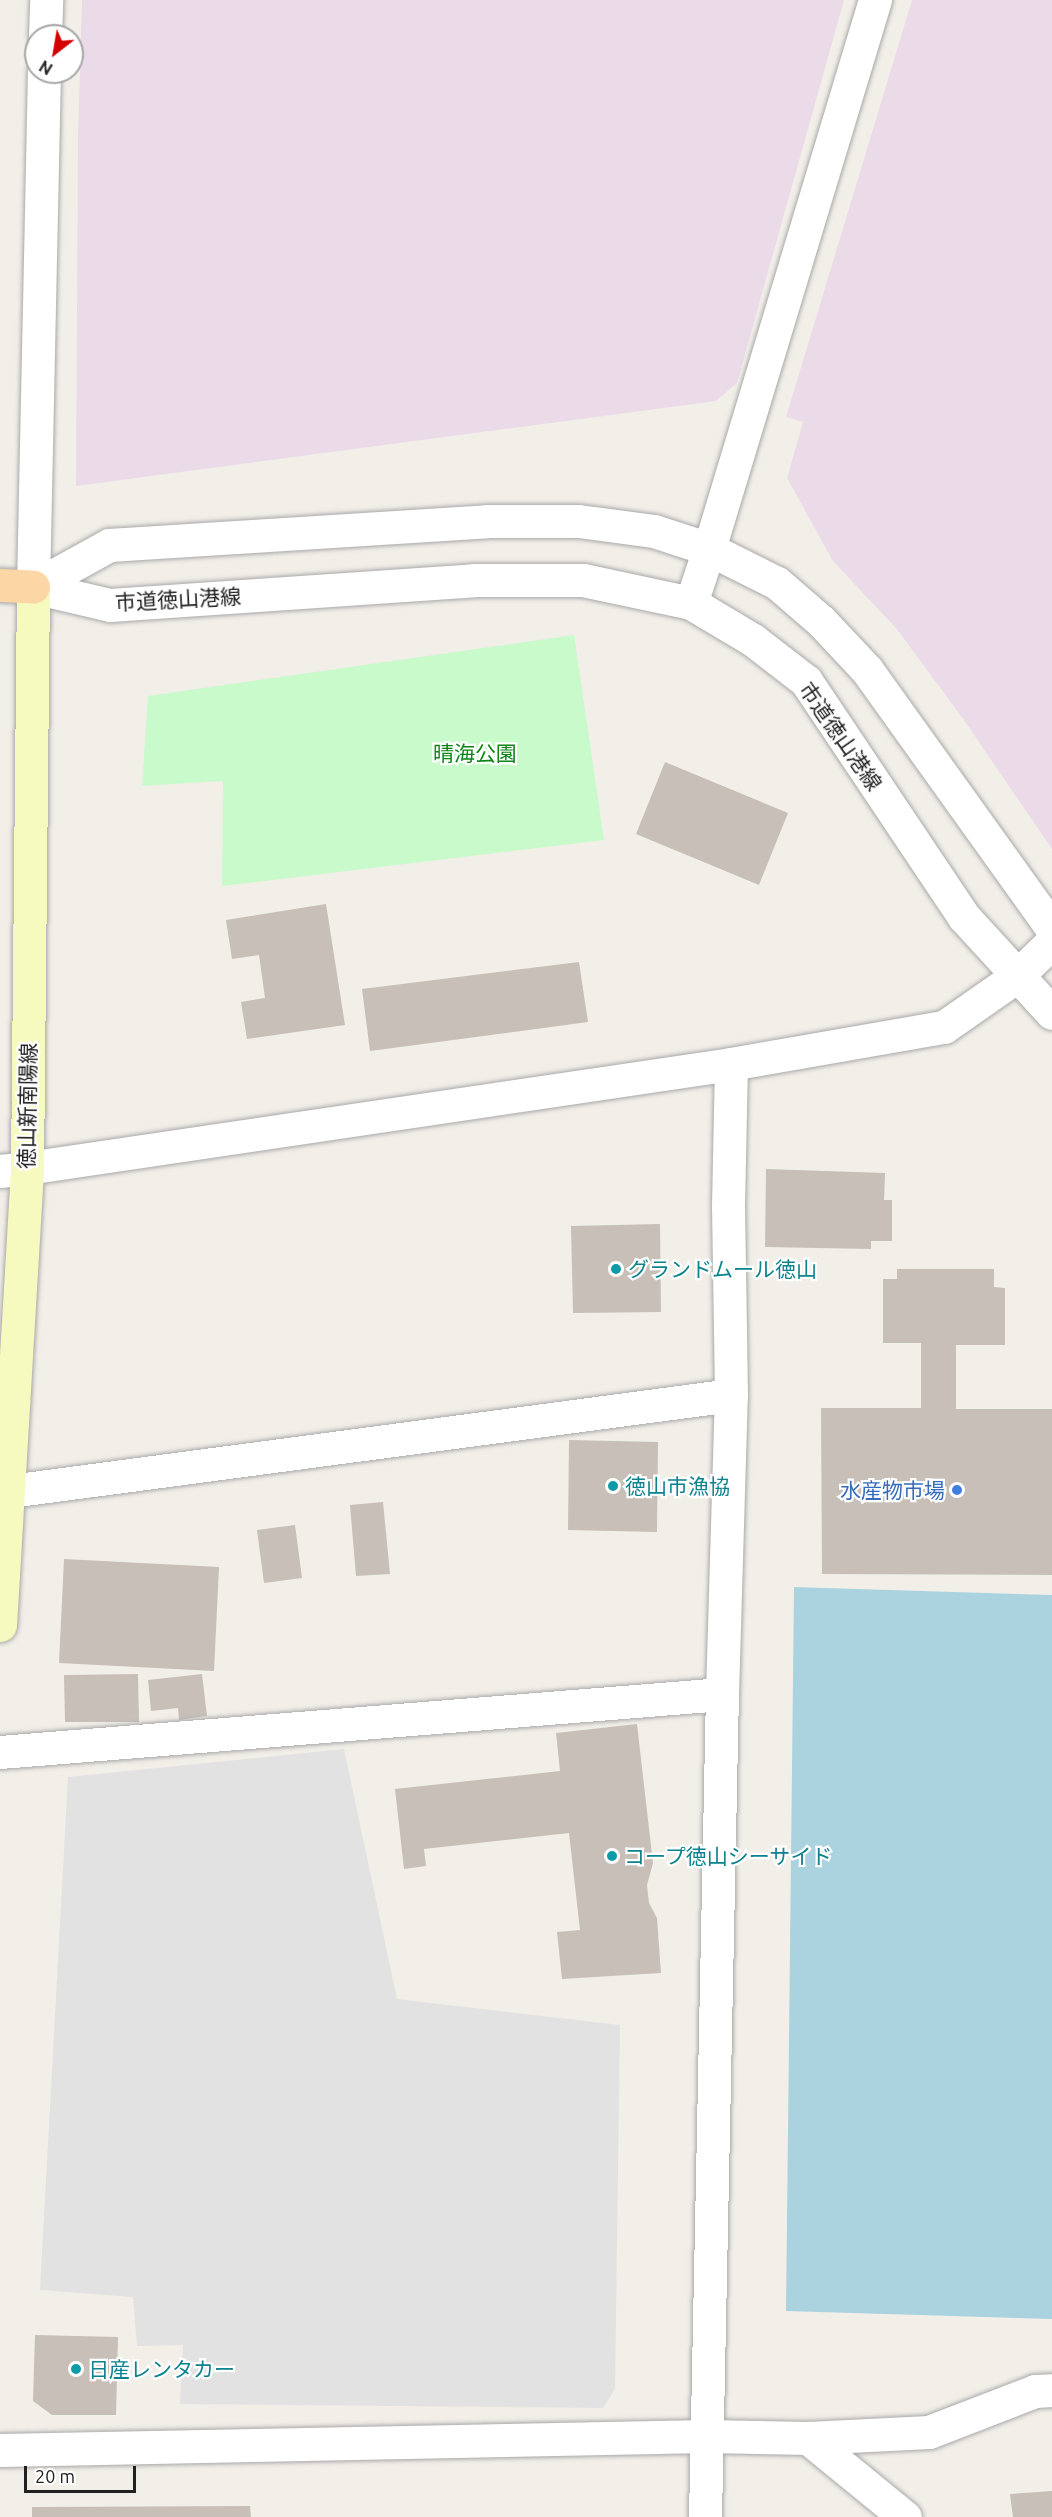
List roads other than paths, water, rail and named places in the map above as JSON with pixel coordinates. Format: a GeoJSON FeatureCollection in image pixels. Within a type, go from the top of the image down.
{"type":"FeatureCollection","features":[{"type":"Feature","properties":{"kind":"main road"},"geometry":{"type":"LineString","coordinates":[[0,585],[33,587]]}},
{"type":"Feature","properties":{"kind":"main road","name":"徳山新南陽線"},"geometry":{"type":"LineString","coordinates":[[0,1625],[9,1491],[7,1417],[13,1170],[33,587]]}},
{"type":"Feature","properties":{"kind":"street"},"geometry":{"type":"LineString","coordinates":[[45,24],[46,0]]}},
{"type":"Feature","properties":{"kind":"street"},"geometry":{"type":"LineString","coordinates":[[691,603],[875,0]]}},
{"type":"Feature","properties":{"kind":"street"},"geometry":{"type":"LineString","coordinates":[[33,587],[44,84]]}},
{"type":"Feature","properties":{"kind":"street"},"geometry":{"type":"LineString","coordinates":[[33,587],[109,545],[487,521],[578,521],[654,531],[709,549],[777,583],[821,621],[867,670],[1052,928]]}},
{"type":"Feature","properties":{"kind":"street","name":"市道徳山港線"},"geometry":{"type":"LineString","coordinates":[[33,587],[111,605],[474,580],[583,580],[691,603],[753,640],[806,681],[964,917],[1052,1013]]}},
{"type":"Feature","properties":{"kind":"street"},"geometry":{"type":"LineString","coordinates":[[13,1170],[731,1064],[944,1027],[1017,976],[1052,942]]}},
{"type":"Feature","properties":{"kind":"street"},"geometry":{"type":"LineString","coordinates":[[705,2517],[722,1694],[731,1395],[728,1206],[731,1064]]}},
{"type":"Feature","properties":{"kind":"street"},"geometry":{"type":"LineString","coordinates":[[9,1491],[731,1395]]}},
{"type":"Feature","properties":{"kind":"street"},"geometry":{"type":"LineString","coordinates":[[0,1752],[722,1694]]}},
{"type":"Feature","properties":{"kind":"street"},"geometry":{"type":"LineString","coordinates":[[0,2450],[707,2436],[808,2438],[929,2432],[1035,2391],[1052,2390]]}},
{"type":"Feature","properties":{"kind":"street"},"geometry":{"type":"LineString","coordinates":[[808,2438],[905,2517]]}},
{"type":"Feature","properties":{"kind":"water"},"geometry":{"type":"Polygon","coordinates":[[[794,1587],[1052,1595],[1052,2319],[786,2311],[794,1587]]]}},
{"type":"Feature","properties":{"kind":"place","name":"グランドムール徳山"},"geometry":{"type":"Point","coordinates":[616,1269]}},
{"type":"Feature","properties":{"kind":"place","name":"徳山市漁協"},"geometry":{"type":"Point","coordinates":[613,1486]}},
{"type":"Feature","properties":{"kind":"place","name":"水産物市場"},"geometry":{"type":"Point","coordinates":[957,1490]}},
{"type":"Feature","properties":{"kind":"place","name":"コープ徳山シーサイド"},"geometry":{"type":"Point","coordinates":[612,1856]}},
{"type":"Feature","properties":{"kind":"place","name":"日産レンタカー"},"geometry":{"type":"Point","coordinates":[76,2369]}},
{"type":"Feature","properties":{"kind":"park label","name":"晴海公園"},"geometry":{"type":"Point","coordinates":[475,753]}}]}
